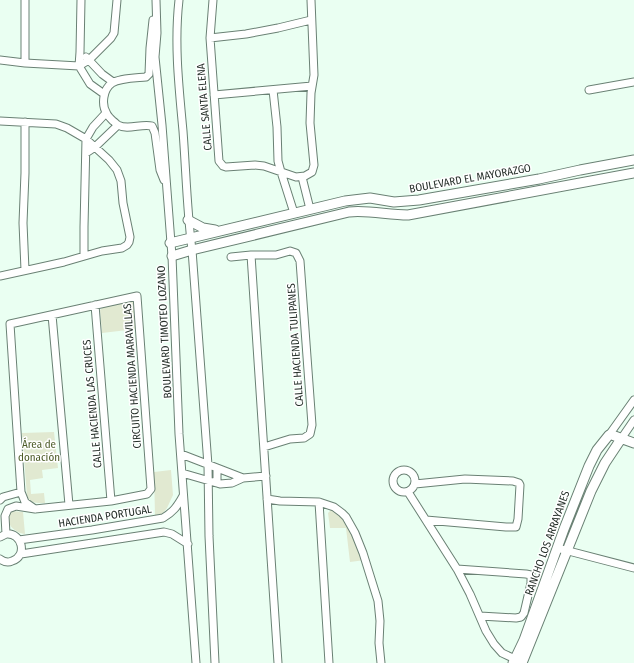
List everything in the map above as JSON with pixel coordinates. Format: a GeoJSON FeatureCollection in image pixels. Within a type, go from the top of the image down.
{"type":"FeatureCollection","features":[{"type":"Feature","properties":{"kind":"street"},"geometry":{"type":"LineString","coordinates":[[25,0],[25,63]]}},
{"type":"Feature","properties":{"kind":"street"},"geometry":{"type":"LineString","coordinates":[[81,0],[79,66],[90,84],[104,94]]}},
{"type":"Feature","properties":{"kind":"street"},"geometry":{"type":"LineString","coordinates":[[0,60],[79,66],[89,60],[114,33],[117,0]]}},
{"type":"Feature","properties":{"kind":"street","name":"BOULEVARD TIMOTEO LOZANO"},"geometry":{"type":"LineString","coordinates":[[156,0],[157,33],[155,57],[172,256],[183,496],[188,544],[196,663]]}},
{"type":"Feature","properties":{"kind":"street"},"geometry":{"type":"LineString","coordinates":[[179,0],[177,21],[179,79],[188,220],[192,250],[208,465],[209,536],[215,663]]}},
{"type":"Feature","properties":{"kind":"street","name":"CALLE SANTA ELENA"},"geometry":{"type":"LineString","coordinates":[[212,0],[210,38],[219,161],[223,166],[231,168],[255,165],[264,166],[296,177],[302,177]]}},
{"type":"Feature","properties":{"kind":"street"},"geometry":{"type":"LineString","coordinates":[[310,209],[302,177],[309,175],[312,172],[314,165],[310,123],[311,94],[314,75],[311,0]]}},
{"type":"Feature","properties":{"kind":"street"},"geometry":{"type":"LineString","coordinates":[[156,12],[153,21],[148,74],[146,77],[130,78],[113,82],[104,94],[104,103],[106,113],[118,125],[124,127],[152,126],[155,133],[160,170],[166,184]]}},
{"type":"Feature","properties":{"kind":"street"},"geometry":{"type":"LineString","coordinates":[[210,38],[246,34],[311,20]]}},
{"type":"Feature","properties":{"kind":"street"},"geometry":{"type":"LineString","coordinates":[[80,52],[102,74],[113,82]]}},
{"type":"Feature","properties":{"kind":"street"},"geometry":{"type":"LineString","coordinates":[[588,90],[634,82]]}},
{"type":"Feature","properties":{"kind":"street"},"geometry":{"type":"LineString","coordinates":[[214,95],[312,86]]}},
{"type":"Feature","properties":{"kind":"street"},"geometry":{"type":"LineString","coordinates":[[273,90],[280,172],[294,213],[300,219],[308,222]]}},
{"type":"Feature","properties":{"kind":"street"},"geometry":{"type":"LineString","coordinates":[[84,256],[86,139],[93,127],[106,113]]}},
{"type":"Feature","properties":{"kind":"street"},"geometry":{"type":"LineString","coordinates":[[0,121],[56,124],[67,128],[86,139],[95,147],[117,170],[121,181],[123,203],[130,237],[127,245],[122,248],[102,251],[64,262],[0,276]]}},
{"type":"Feature","properties":{"kind":"street"},"geometry":{"type":"LineString","coordinates":[[25,122],[23,223],[25,270]]}},
{"type":"Feature","properties":{"kind":"street"},"geometry":{"type":"LineString","coordinates":[[86,153],[95,147],[118,125]]}},
{"type":"Feature","properties":{"kind":"street","name":"BOULEVARD EL MAYORAZGO"},"geometry":{"type":"LineString","coordinates":[[170,243],[345,201],[363,198],[381,199],[394,202],[419,200],[634,160]]}},
{"type":"Feature","properties":{"kind":"street"},"geometry":{"type":"LineString","coordinates":[[172,256],[340,214],[359,211],[397,215],[419,213],[634,173]]}},
{"type":"Feature","properties":{"kind":"street"},"geometry":{"type":"LineString","coordinates":[[188,220],[203,228],[218,231]]}},
{"type":"Feature","properties":{"kind":"street","name":"CALLE HACIENDA TULIPANES"},"geometry":{"type":"LineString","coordinates":[[231,257],[276,255],[290,251],[296,253],[299,256],[300,261],[312,425],[310,434],[304,438],[290,439],[264,447]]}},
{"type":"Feature","properties":{"kind":"street"},"geometry":{"type":"LineString","coordinates":[[251,255],[278,663]]}},
{"type":"Feature","properties":{"kind":"street","name":"CIRCUITO HACIENDA MARAVILLAS"},"geometry":{"type":"LineString","coordinates":[[3,536],[5,516],[8,509],[16,506],[34,508],[111,500],[148,494],[151,489],[138,296],[10,324],[21,492]]}},
{"type":"Feature","properties":{"kind":"street","name":"CALLE HACIENDA LAS CRUCES"},"geometry":{"type":"LineString","coordinates":[[95,305],[111,500]]}},
{"type":"Feature","properties":{"kind":"street"},"geometry":{"type":"LineString","coordinates":[[52,315],[69,505]]}},
{"type":"Feature","properties":{"kind":"street"},"geometry":{"type":"LineString","coordinates":[[634,400],[609,435],[634,443]]}},
{"type":"Feature","properties":{"kind":"street"},"geometry":{"type":"LineString","coordinates":[[621,439],[634,420]]}},
{"type":"Feature","properties":{"kind":"street","name":"RANCHO LOS ARRAYANES"},"geometry":{"type":"LineString","coordinates":[[517,662],[562,549],[588,466],[597,450],[609,435]]}},
{"type":"Feature","properties":{"kind":"street","name":"RANCHO LOS ARRAYANES"},"geometry":{"type":"LineString","coordinates":[[562,549],[605,463],[621,439]]}},
{"type":"Feature","properties":{"kind":"street"},"geometry":{"type":"LineString","coordinates":[[181,454],[243,478]]}},
{"type":"Feature","properties":{"kind":"street"},"geometry":{"type":"LineString","coordinates":[[217,468],[217,483]]}},
{"type":"Feature","properties":{"kind":"street"},"geometry":{"type":"LineString","coordinates":[[403,470],[410,472],[414,477],[415,484],[408,492],[401,492],[395,488],[394,485],[393,478],[397,473],[403,470]]}},
{"type":"Feature","properties":{"kind":"street"},"geometry":{"type":"LineString","coordinates":[[182,473],[220,484],[238,481],[243,478],[266,476]]}},
{"type":"Feature","properties":{"kind":"street"},"geometry":{"type":"LineString","coordinates":[[415,484],[478,479],[513,481],[519,483],[520,485],[518,519],[516,527],[426,520]]}},
{"type":"Feature","properties":{"kind":"street"},"geometry":{"type":"LineString","coordinates":[[0,500],[3,497],[21,492],[26,502],[34,508]]}},
{"type":"Feature","properties":{"kind":"street"},"geometry":{"type":"LineString","coordinates":[[408,492],[457,569],[486,631],[498,649],[517,662]]}},
{"type":"Feature","properties":{"kind":"street","name":"HACIENDA PORTUGAL"},"geometry":{"type":"LineString","coordinates":[[19,540],[163,518],[171,513],[183,496]]}},
{"type":"Feature","properties":{"kind":"street"},"geometry":{"type":"LineString","coordinates":[[267,499],[280,501],[319,502],[334,507],[346,517],[355,533],[363,553],[378,601],[381,663]]}},
{"type":"Feature","properties":{"kind":"street"},"geometry":{"type":"LineString","coordinates":[[319,502],[329,663]]}},
{"type":"Feature","properties":{"kind":"street"},"geometry":{"type":"LineString","coordinates":[[21,554],[164,532],[172,534],[188,544]]}},
{"type":"Feature","properties":{"kind":"street"},"geometry":{"type":"LineString","coordinates":[[0,559],[10,562],[17,560],[21,554],[22,546],[19,540],[13,535],[3,536]]}},
{"type":"Feature","properties":{"kind":"street"},"geometry":{"type":"LineString","coordinates":[[562,549],[634,568]]}},
{"type":"Feature","properties":{"kind":"street"},"geometry":{"type":"LineString","coordinates":[[457,569],[531,575],[531,583],[524,613],[521,617],[480,616]]}},
{"type":"Feature","properties":{"kind":"green space"},"geometry":{"type":"Polygon","coordinates":[[[130,300],[135,304],[136,329],[102,333],[100,310],[105,305],[130,300]]]}},
{"type":"Feature","properties":{"kind":"green space","name":"Área de donación"},"geometry":{"type":"Polygon","coordinates":[[[54,432],[58,468],[42,470],[43,478],[30,480],[31,494],[44,493],[45,503],[34,502],[27,496],[22,433],[54,432]]]}},
{"type":"Feature","properties":{"kind":"green space"},"geometry":{"type":"Polygon","coordinates":[[[171,470],[173,495],[167,508],[162,514],[155,515],[154,472],[171,470]]]}},
{"type":"Feature","properties":{"kind":"green space"},"geometry":{"type":"Polygon","coordinates":[[[331,510],[342,514],[365,560],[350,562],[346,528],[330,528],[328,513],[331,510]]]}},
{"type":"Feature","properties":{"kind":"green space"},"geometry":{"type":"Polygon","coordinates":[[[13,511],[23,512],[25,534],[15,530],[8,522],[9,513],[13,511]]]}}]}
